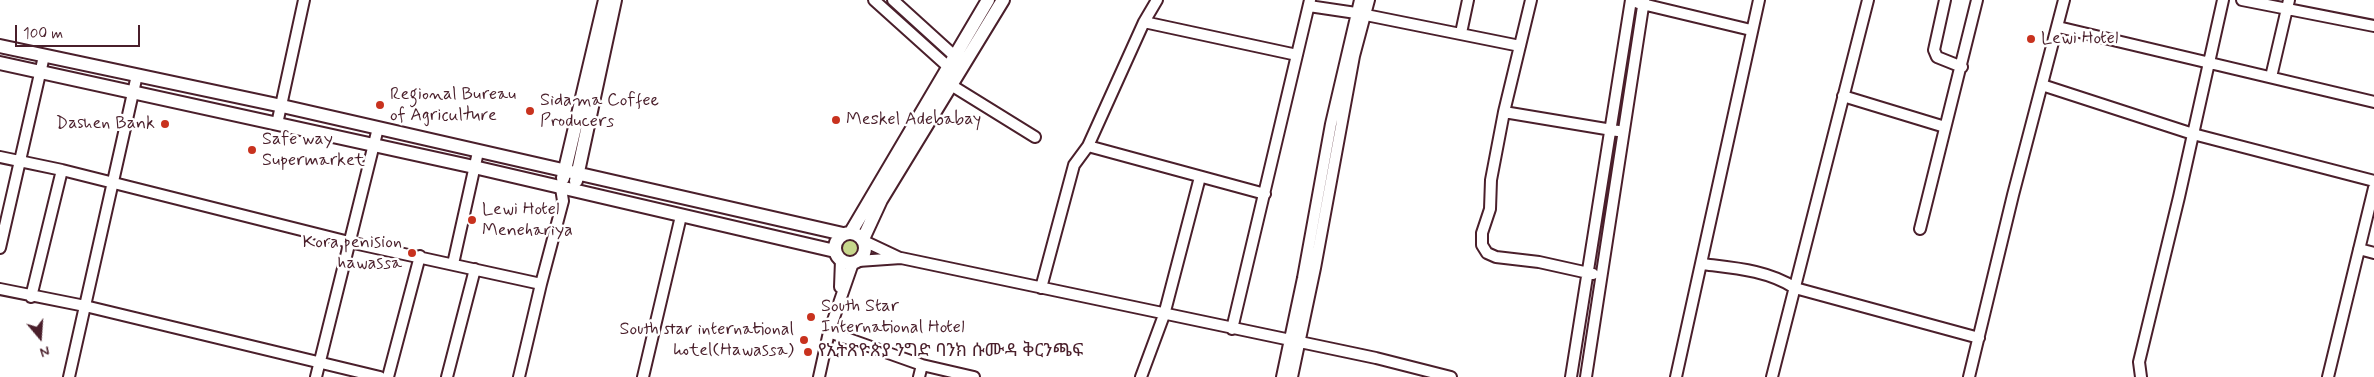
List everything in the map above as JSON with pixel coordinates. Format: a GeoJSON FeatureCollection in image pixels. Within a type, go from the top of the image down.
{"type":"FeatureCollection","features":[{"type":"Feature","properties":{"kind":"main road"},"geometry":{"type":"LineString","coordinates":[[568,189],[605,0]]}},
{"type":"Feature","properties":{"kind":"main road"},"geometry":{"type":"LineString","coordinates":[[571,173],[615,0]]}},
{"type":"Feature","properties":{"kind":"main road"},"geometry":{"type":"LineString","coordinates":[[0,63],[474,167],[681,216],[846,259],[865,253],[864,240],[881,200],[955,70],[988,0]]}},
{"type":"Feature","properties":{"kind":"main road"},"geometry":{"type":"LineString","coordinates":[[846,259],[836,243],[847,233],[1002,0]]}},
{"type":"Feature","properties":{"kind":"main road"},"geometry":{"type":"LineString","coordinates":[[0,46],[282,106],[571,173],[847,233],[864,240]]}},
{"type":"Feature","properties":{"kind":"street"},"geometry":{"type":"LineString","coordinates":[[277,124],[304,0]]}},
{"type":"Feature","properties":{"kind":"street"},"geometry":{"type":"LineString","coordinates":[[874,0],[1035,136]]}},
{"type":"Feature","properties":{"kind":"street"},"geometry":{"type":"LineString","coordinates":[[893,0],[955,70]]}},
{"type":"Feature","properties":{"kind":"street"},"geometry":{"type":"LineString","coordinates":[[1041,288],[1074,164],[1088,146],[1144,22],[1157,0]]}},
{"type":"Feature","properties":{"kind":"street"},"geometry":{"type":"LineString","coordinates":[[1360,0],[1361,14]]}},
{"type":"Feature","properties":{"kind":"street"},"geometry":{"type":"LineString","coordinates":[[1292,377],[1294,342],[1303,278],[1331,124],[1361,14],[1369,0]]}},
{"type":"Feature","properties":{"kind":"street"},"geometry":{"type":"LineString","coordinates":[[1461,33],[1468,0]]}},
{"type":"Feature","properties":{"kind":"street"},"geometry":{"type":"LineString","coordinates":[[1531,0],[1504,112],[1491,180],[1488,216],[1482,233],[1483,249],[1496,257],[1539,262],[1600,275]]}},
{"type":"Feature","properties":{"kind":"street"},"geometry":{"type":"LineString","coordinates":[[1676,377],[1759,0]]}},
{"type":"Feature","properties":{"kind":"street"},"geometry":{"type":"LineString","coordinates":[[1772,377],[1842,96],[1868,0]]}},
{"type":"Feature","properties":{"kind":"street"},"geometry":{"type":"LineString","coordinates":[[1945,0],[1934,50],[1937,56],[1962,67]]}},
{"type":"Feature","properties":{"kind":"street"},"geometry":{"type":"LineString","coordinates":[[1920,229],[1962,67],[1977,0]]}},
{"type":"Feature","properties":{"kind":"street"},"geometry":{"type":"LineString","coordinates":[[1969,377],[2064,0]]}},
{"type":"Feature","properties":{"kind":"street"},"geometry":{"type":"LineString","coordinates":[[2141,377],[2139,362],[2223,0]]}},
{"type":"Feature","properties":{"kind":"street"},"geometry":{"type":"LineString","coordinates":[[2242,0],[2288,5],[2374,26]]}},
{"type":"Feature","properties":{"kind":"street"},"geometry":{"type":"LineString","coordinates":[[1571,377],[1612,130],[1631,1],[1644,2],[1752,30]]}},
{"type":"Feature","properties":{"kind":"street"},"geometry":{"type":"LineString","coordinates":[[1586,377],[1600,275],[1644,2]]}},
{"type":"Feature","properties":{"kind":"street"},"geometry":{"type":"LineString","coordinates":[[1232,329],[1309,3],[1520,46]]}},
{"type":"Feature","properties":{"kind":"street"},"geometry":{"type":"LineString","coordinates":[[2271,77],[2288,5]]}},
{"type":"Feature","properties":{"kind":"street"},"geometry":{"type":"LineString","coordinates":[[1144,22],[1297,55]]}},
{"type":"Feature","properties":{"kind":"street"},"geometry":{"type":"LineString","coordinates":[[2058,27],[2209,61],[2374,102]]}},
{"type":"Feature","properties":{"kind":"street"},"geometry":{"type":"LineString","coordinates":[[0,248],[44,56]]}},
{"type":"Feature","properties":{"kind":"street"},"geometry":{"type":"LineString","coordinates":[[69,377],[111,182],[137,75]]}},
{"type":"Feature","properties":{"kind":"street"},"geometry":{"type":"LineString","coordinates":[[2042,85],[2193,134],[2374,181]]}},
{"type":"Feature","properties":{"kind":"street"},"geometry":{"type":"LineString","coordinates":[[1842,96],[1945,127]]}},
{"type":"Feature","properties":{"kind":"street"},"geometry":{"type":"LineString","coordinates":[[1504,112],[1624,132]]}},
{"type":"Feature","properties":{"kind":"street"},"geometry":{"type":"LineString","coordinates":[[316,377],[348,242],[378,128]]}},
{"type":"Feature","properties":{"kind":"street"},"geometry":{"type":"LineString","coordinates":[[1088,146],[1265,194]]}},
{"type":"Feature","properties":{"kind":"street"},"geometry":{"type":"LineString","coordinates":[[453,264],[478,152]]}},
{"type":"Feature","properties":{"kind":"street"},"geometry":{"type":"LineString","coordinates":[[0,157],[62,170],[348,242],[420,256],[541,284]]}},
{"type":"Feature","properties":{"kind":"street"},"geometry":{"type":"LineString","coordinates":[[31,297],[62,170]]}},
{"type":"Feature","properties":{"kind":"street"},"geometry":{"type":"LineString","coordinates":[[1141,377],[1164,315],[1200,177]]}},
{"type":"Feature","properties":{"kind":"street"},"geometry":{"type":"LineString","coordinates":[[2328,377],[2374,188]]}},
{"type":"Feature","properties":{"kind":"street"},"geometry":{"type":"LineString","coordinates":[[519,377],[541,284],[563,201],[568,189]]}},
{"type":"Feature","properties":{"kind":"street"},"geometry":{"type":"LineString","coordinates":[[642,377],[681,216]]}},
{"type":"Feature","properties":{"kind":"street"},"geometry":{"type":"LineString","coordinates":[[864,240],[901,258]]}},
{"type":"Feature","properties":{"kind":"street"},"geometry":{"type":"LineString","coordinates":[[2359,249],[2374,253]]}},
{"type":"Feature","properties":{"kind":"street"},"geometry":{"type":"LineString","coordinates":[[388,377],[420,256]]}},
{"type":"Feature","properties":{"kind":"street"},"geometry":{"type":"LineString","coordinates":[[819,377],[840,295],[846,259],[901,258],[1164,315],[1376,358],[1451,377]]}},
{"type":"Feature","properties":{"kind":"street"},"geometry":{"type":"LineString","coordinates":[[1702,264],[1763,273],[1784,281],[1795,288],[1978,338]]}},
{"type":"Feature","properties":{"kind":"street"},"geometry":{"type":"LineString","coordinates":[[447,377],[475,269]]}},
{"type":"Feature","properties":{"kind":"street"},"geometry":{"type":"LineString","coordinates":[[0,289],[31,297],[85,306],[380,377]]}},
{"type":"Feature","properties":{"kind":"street"},"geometry":{"type":"LineString","coordinates":[[830,332],[922,365],[974,377]]}},
{"type":"Feature","properties":{"kind":"street"},"geometry":{"type":"LineString","coordinates":[[1282,377],[1294,342]]}},
{"type":"Feature","properties":{"kind":"street"},"geometry":{"type":"LineString","coordinates":[[919,377],[922,365]]}},
{"type":"Feature","properties":{"kind":"green space"},"geometry":{"type":"Polygon","coordinates":[[[850,238],[857,241],[860,248],[857,255],[850,258],[843,255],[840,248],[843,241],[850,238]]]}},
{"type":"Feature","properties":{"kind":"place","name":"Lewi Hotel"},"geometry":{"type":"Point","coordinates":[2031,39]}},
{"type":"Feature","properties":{"kind":"place","name":"Regional Bureau of Agriculture"},"geometry":{"type":"Point","coordinates":[380,105]}},
{"type":"Feature","properties":{"kind":"place","name":"Sidama Coffee Producers"},"geometry":{"type":"Point","coordinates":[530,111]}},
{"type":"Feature","properties":{"kind":"place","name":"Meskel Adebabay"},"geometry":{"type":"Point","coordinates":[836,120]}},
{"type":"Feature","properties":{"kind":"place","name":"Dashen Bank"},"geometry":{"type":"Point","coordinates":[165,124]}},
{"type":"Feature","properties":{"kind":"place","name":"Safe way Supermarket"},"geometry":{"type":"Point","coordinates":[252,150]}},
{"type":"Feature","properties":{"kind":"place","name":"Lewi Hotel Menehariya"},"geometry":{"type":"Point","coordinates":[472,220]}},
{"type":"Feature","properties":{"kind":"place","name":"Kora penision hawassa"},"geometry":{"type":"Point","coordinates":[412,253]}},
{"type":"Feature","properties":{"kind":"place","name":"South Star International Hotel"},"geometry":{"type":"Point","coordinates":[811,317]}},
{"type":"Feature","properties":{"kind":"place","name":"South star international hotel(Hawassa)"},"geometry":{"type":"Point","coordinates":[804,340]}},
{"type":"Feature","properties":{"kind":"place","name":"የኢትጽዮጵያ ንግድ ባንክ ሱሙዳ ቅርንጫፍ"},"geometry":{"type":"Point","coordinates":[808,352]}}]}
